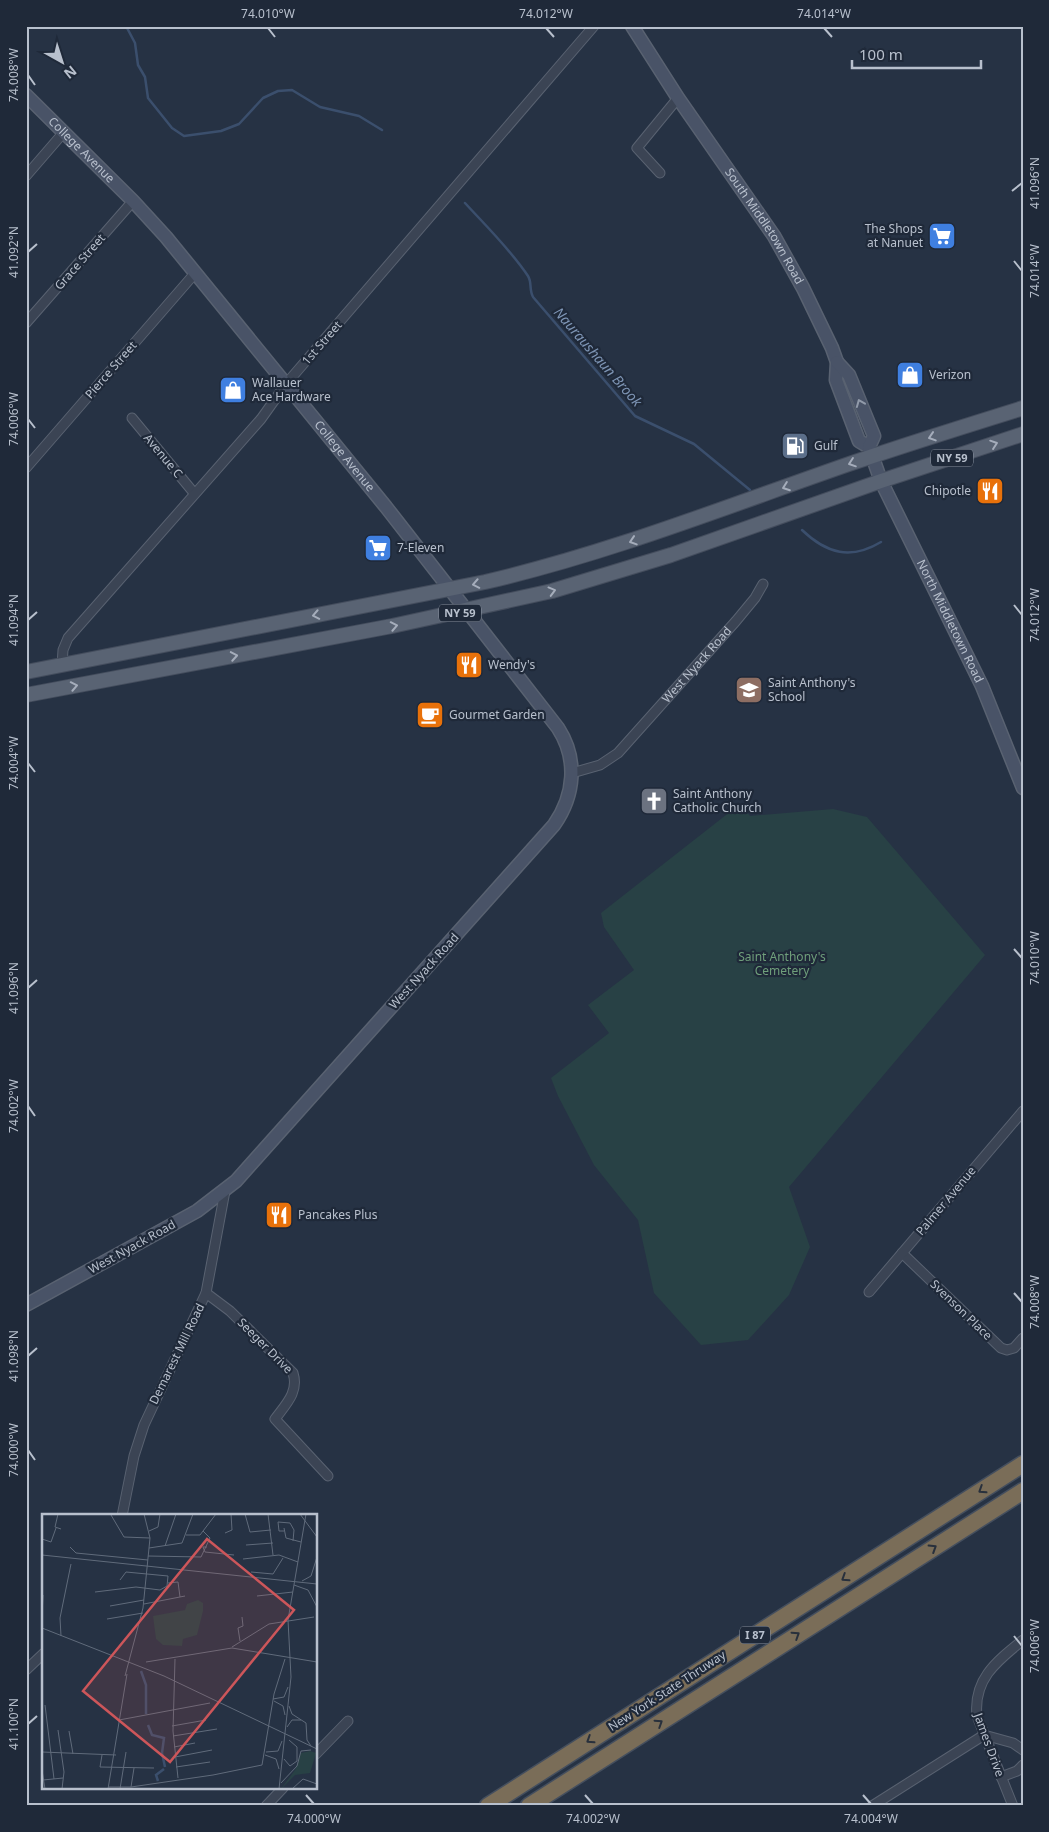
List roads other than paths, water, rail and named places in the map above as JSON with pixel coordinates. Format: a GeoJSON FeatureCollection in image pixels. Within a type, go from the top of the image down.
{"type":"FeatureCollection","features":[{"type":"Feature","properties":{"kind":"highway","name":"New York State Thruway"},"geometry":{"type":"LineString","coordinates":[[488,1806],[1023,1464]]}},
{"type":"Feature","properties":{"kind":"highway","name":"New York State Thruway"},"geometry":{"type":"LineString","coordinates":[[529,1806],[1023,1491]]}},
{"type":"Feature","properties":{"kind":"main road","name":"NY 59"},"geometry":{"type":"LineString","coordinates":[[26,672],[516,575],[605,550],[870,452],[1023,408]]}},
{"type":"Feature","properties":{"kind":"main road","name":"NY 59"},"geometry":{"type":"LineString","coordinates":[[26,695],[467,611],[552,591],[646,564],[881,481],[1023,434]]}},
{"type":"Feature","properties":{"kind":"street","name":"1st Street"},"geometry":{"type":"LineString","coordinates":[[62,665],[62,650],[68,638],[261,419],[286,384],[594,26]]}},
{"type":"Feature","properties":{"kind":"street","name":"South Middletown Road"},"geometry":{"type":"LineString","coordinates":[[632,26],[678,98],[781,247],[817,316],[837,362],[836,380],[859,442],[870,452]]}},
{"type":"Feature","properties":{"kind":"street","name":"College Avenue"},"geometry":{"type":"LineString","coordinates":[[26,95],[133,200],[196,272],[450,589],[558,728],[571,755],[572,773]]}},
{"type":"Feature","properties":{"kind":"street"},"geometry":{"type":"LineString","coordinates":[[660,172],[637,148],[678,98]]}},
{"type":"Feature","properties":{"kind":"street"},"geometry":{"type":"LineString","coordinates":[[26,176],[64,132]]}},
{"type":"Feature","properties":{"kind":"street","name":"Grace Street"},"geometry":{"type":"LineString","coordinates":[[26,323],[133,200]]}},
{"type":"Feature","properties":{"kind":"street","name":"Pierce Street"},"geometry":{"type":"LineString","coordinates":[[26,468],[196,272]]}},
{"type":"Feature","properties":{"kind":"street","name":"Avenue C"},"geometry":{"type":"LineString","coordinates":[[132,418],[194,493]]}},
{"type":"Feature","properties":{"kind":"street","name":"North Middletown Road"},"geometry":{"type":"LineString","coordinates":[[870,452],[881,481],[978,678],[1023,788]]}},
{"type":"Feature","properties":{"kind":"street","name":"West Nyack Road"},"geometry":{"type":"LineString","coordinates":[[26,1305],[197,1211],[225,1191],[291,1121],[550,829],[566,805],[572,773],[600,765],[618,753],[736,621],[763,584]]}},
{"type":"Feature","properties":{"kind":"street","name":"Palmer Avenue"},"geometry":{"type":"LineString","coordinates":[[869,1292],[1023,1111]]}},
{"type":"Feature","properties":{"kind":"street","name":"Demarest Mill Road"},"geometry":{"type":"LineString","coordinates":[[122,1514],[141,1433],[206,1293],[225,1191]]}},
{"type":"Feature","properties":{"kind":"street","name":"Svenson Place"},"geometry":{"type":"LineString","coordinates":[[902,1253],[1001,1348],[1007,1350],[1014,1348],[1023,1338]]}},
{"type":"Feature","properties":{"kind":"street","name":"Seeger Drive"},"geometry":{"type":"LineString","coordinates":[[206,1293],[230,1311],[293,1373],[296,1382],[294,1393],[275,1419],[328,1476]]}},
{"type":"Feature","properties":{"kind":"street","name":"James Drive"},"geometry":{"type":"LineString","coordinates":[[1013,1806],[977,1716],[976,1703],[979,1688],[985,1674],[995,1663],[1023,1640]]}},
{"type":"Feature","properties":{"kind":"street"},"geometry":{"type":"LineString","coordinates":[[26,1670],[42,1655]]}},
{"type":"Feature","properties":{"kind":"street"},"geometry":{"type":"LineString","coordinates":[[318,1752],[348,1720]]}},
{"type":"Feature","properties":{"kind":"street"},"geometry":{"type":"LineString","coordinates":[[872,1806],[984,1735],[1013,1743],[1023,1750]]}},
{"type":"Feature","properties":{"kind":"street"},"geometry":{"type":"LineString","coordinates":[[1001,1777],[1018,1771],[1023,1764]]}},
{"type":"Feature","properties":{"kind":"street"},"geometry":{"type":"LineString","coordinates":[[266,1806],[281,1790]]}},
{"type":"Feature","properties":{"kind":"waterway","name":"Nauraushaun Brook"},"geometry":{"type":"LineString","coordinates":[[126,26],[135,43],[138,65],[145,77],[148,98],[172,128],[184,136],[221,131],[239,124],[263,98],[278,91],[292,90],[320,107],[359,116],[382,130]]}},
{"type":"Feature","properties":{"kind":"waterway","name":"Nauraushaun Brook"},"geometry":{"type":"LineString","coordinates":[[465,203],[514,256],[529,278],[533,297],[635,416],[694,444],[750,490]]}},
{"type":"Feature","properties":{"kind":"waterway","name":"Nauraushaun Brook"},"geometry":{"type":"LineString","coordinates":[[802,530],[821,545],[840,552],[860,551],[881,542]]}},
{"type":"Feature","properties":{"kind":"place","name":"The Shops at Nanuet"},"geometry":{"type":"Point","coordinates":[942,236]}},
{"type":"Feature","properties":{"kind":"place","name":"Verizon"},"geometry":{"type":"Point","coordinates":[910,375]}},
{"type":"Feature","properties":{"kind":"place","name":"Wallauer Ace Hardware"},"geometry":{"type":"Point","coordinates":[233,390]}},
{"type":"Feature","properties":{"kind":"place","name":"Gulf"},"geometry":{"type":"Point","coordinates":[795,446]}},
{"type":"Feature","properties":{"kind":"place","name":"Chipotle"},"geometry":{"type":"Point","coordinates":[990,491]}},
{"type":"Feature","properties":{"kind":"place","name":"7-Eleven"},"geometry":{"type":"Point","coordinates":[378,548]}},
{"type":"Feature","properties":{"kind":"place","name":"Wendy's"},"geometry":{"type":"Point","coordinates":[469,665]}},
{"type":"Feature","properties":{"kind":"place","name":"Saint Anthony's School"},"geometry":{"type":"Point","coordinates":[749,690]}},
{"type":"Feature","properties":{"kind":"place","name":"Gourmet Garden"},"geometry":{"type":"Point","coordinates":[430,715]}},
{"type":"Feature","properties":{"kind":"place","name":"Saint Anthony Catholic Church"},"geometry":{"type":"Point","coordinates":[654,801]}},
{"type":"Feature","properties":{"kind":"place","name":"Pancakes Plus"},"geometry":{"type":"Point","coordinates":[279,1215]}},
{"type":"Feature","properties":{"kind":"park label","name":"Saint Anthony's Cemetery"},"geometry":{"type":"Point","coordinates":[782,964]}}]}
